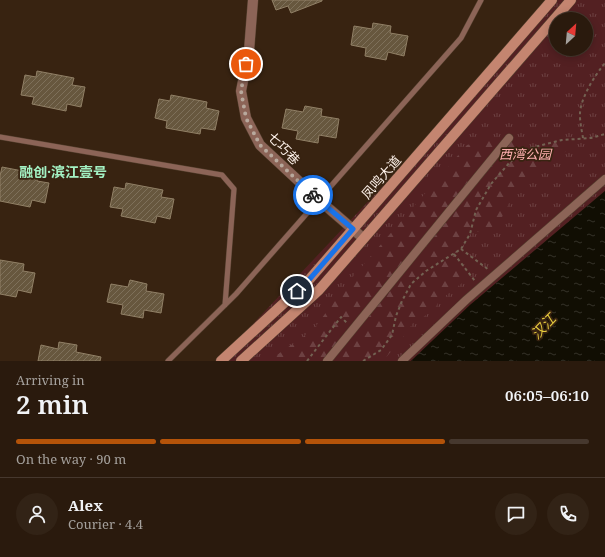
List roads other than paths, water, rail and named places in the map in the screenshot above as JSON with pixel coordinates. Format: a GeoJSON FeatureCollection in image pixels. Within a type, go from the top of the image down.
{"type":"FeatureCollection","features":[{"type":"Feature","properties":{"kind":"main road","name":"凤鸣大道"},"geometry":{"type":"LineString","coordinates":[[220,361],[308,281],[552,0]]}},
{"type":"Feature","properties":{"kind":"main road","name":"凤鸣大道"},"geometry":{"type":"LineString","coordinates":[[241,361],[319,290],[571,0]]}},
{"type":"Feature","properties":{"kind":"street","name":"七巧巷"},"geometry":{"type":"LineString","coordinates":[[253,0],[249,50],[241,91],[246,118],[260,145],[318,200],[364,238]]}},
{"type":"Feature","properties":{"kind":"street"},"geometry":{"type":"LineString","coordinates":[[327,361],[509,138]]}},
{"type":"Feature","properties":{"kind":"street"},"geometry":{"type":"LineString","coordinates":[[402,361],[480,288],[605,179]]}},
{"type":"Feature","properties":{"kind":"lane"},"geometry":{"type":"LineString","coordinates":[[168,361],[236,294],[461,38],[481,0]]}},
{"type":"Feature","properties":{"kind":"lane"},"geometry":{"type":"LineString","coordinates":[[0,137],[222,175],[234,190],[225,305]]}},
{"type":"Feature","properties":{"kind":"water","name":"汉江"},"geometry":{"type":"Polygon","coordinates":[[[605,191],[605,361],[411,361],[470,305],[605,191]]]}},
{"type":"Feature","properties":{"kind":"district","name":"融创·滨江壹号"},"geometry":{"type":"Point","coordinates":[63,171]}},
{"type":"Feature","properties":{"kind":"park label","name":"西湾公园"},"geometry":{"type":"Point","coordinates":[525,154]}}]}
